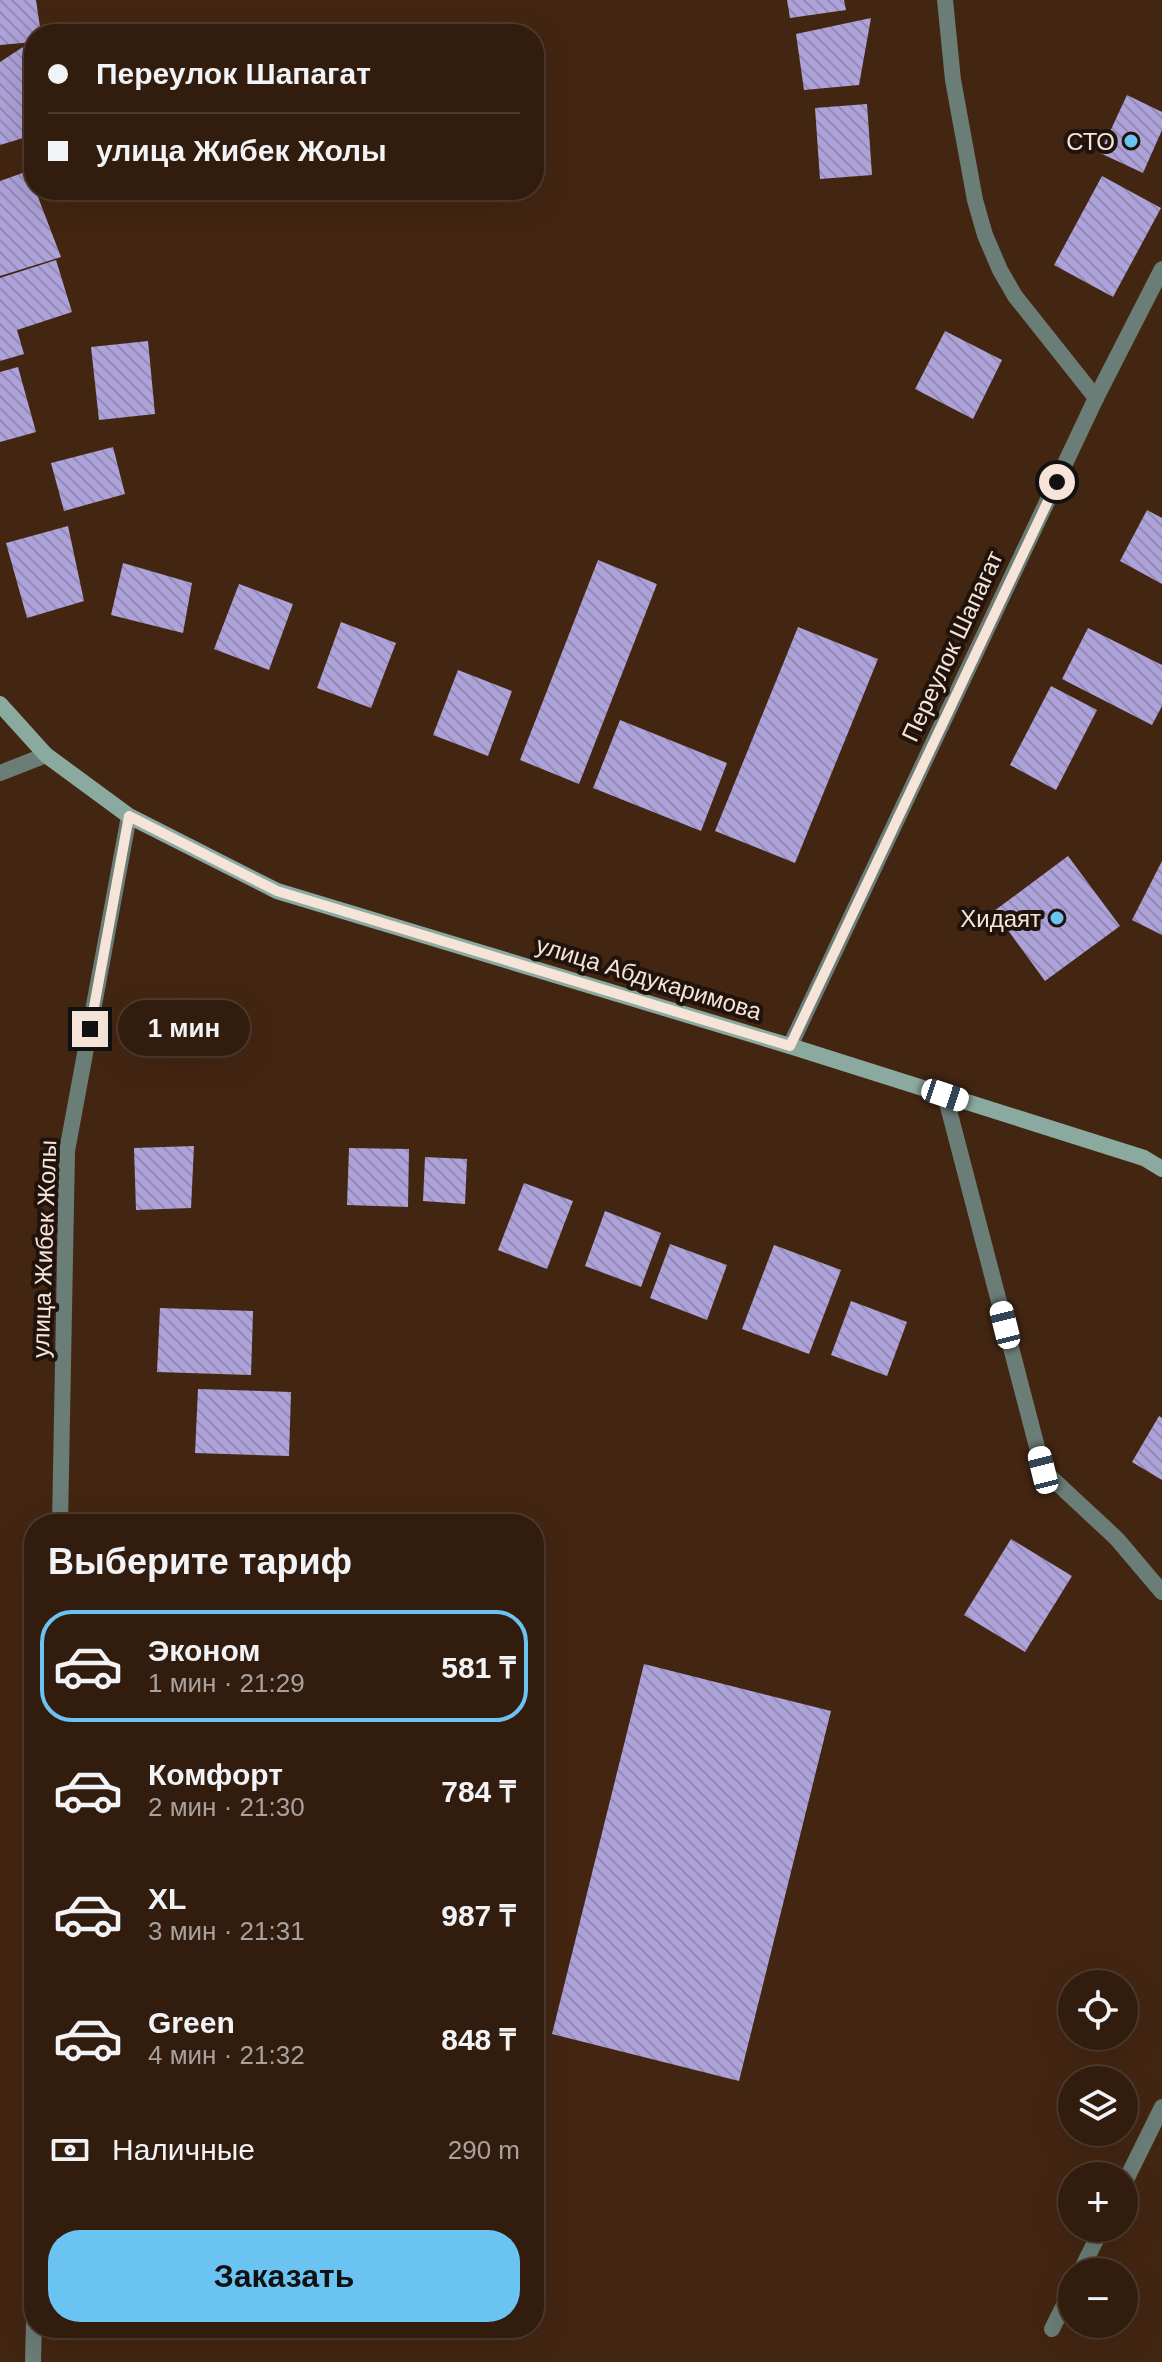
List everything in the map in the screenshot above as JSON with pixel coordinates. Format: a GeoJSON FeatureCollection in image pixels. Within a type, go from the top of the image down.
{"type":"FeatureCollection","features":[{"type":"Feature","properties":{"kind":"main road"},"geometry":{"type":"LineString","coordinates":[[0,704],[46,755],[129,816]]}},
{"type":"Feature","properties":{"kind":"main road","name":"улица Абдукаримова"},"geometry":{"type":"LineString","coordinates":[[129,816],[277,891],[790,1046],[1144,1158],[1162,1169]]}},
{"type":"Feature","properties":{"kind":"street"},"geometry":{"type":"LineString","coordinates":[[945,0],[953,80],[975,200],[985,235],[1015,296],[1096,398]]}},
{"type":"Feature","properties":{"kind":"street","name":"Переулок Шапагат"},"geometry":{"type":"LineString","coordinates":[[790,1046],[1096,398],[1162,269]]}},
{"type":"Feature","properties":{"kind":"street"},"geometry":{"type":"LineString","coordinates":[[0,773],[46,755]]}},
{"type":"Feature","properties":{"kind":"street","name":"улица Жибек Жолы"},"geometry":{"type":"LineString","coordinates":[[60,1514],[67,1151],[129,816]]}},
{"type":"Feature","properties":{"kind":"street"},"geometry":{"type":"LineString","coordinates":[[945,1095],[1043,1470],[1117,1539],[1162,1592]]}},
{"type":"Feature","properties":{"kind":"street"},"geometry":{"type":"LineString","coordinates":[[1135,2162],[1162,2107]]}},
{"type":"Feature","properties":{"kind":"street"},"geometry":{"type":"LineString","coordinates":[[1052,2329],[1058,2317]]}},
{"type":"Feature","properties":{"kind":"street"},"geometry":{"type":"LineString","coordinates":[[33,2362],[34,2338]]}},
{"type":"Feature","properties":{"kind":"building"},"geometry":{"type":"Polygon","coordinates":[[[0,0],[36,0],[40,24],[24,24],[24,43],[0,45],[0,0]]]}},
{"type":"Feature","properties":{"kind":"building"},"geometry":{"type":"Polygon","coordinates":[[[787,0],[844,0],[846,10],[790,18],[787,0]]]}},
{"type":"Feature","properties":{"kind":"building"},"geometry":{"type":"Polygon","coordinates":[[[871,18],[859,85],[804,90],[796,34],[871,18]]]}},
{"type":"Feature","properties":{"kind":"building"},"geometry":{"type":"Polygon","coordinates":[[[23,47],[24,138],[0,145],[0,62],[23,47]]]}},
{"type":"Feature","properties":{"kind":"building","name":"СТО"},"geometry":{"type":"Polygon","coordinates":[[[1127,95],[1162,112],[1162,130],[1143,173],[1100,153],[1127,95]]]}},
{"type":"Feature","properties":{"kind":"building"},"geometry":{"type":"Polygon","coordinates":[[[867,104],[872,175],[820,179],[815,108],[867,104]]]}},
{"type":"Feature","properties":{"kind":"building"},"geometry":{"type":"Polygon","coordinates":[[[24,172],[24,200],[39,200],[61,257],[0,276],[0,181],[24,172]]]}},
{"type":"Feature","properties":{"kind":"building"},"geometry":{"type":"Polygon","coordinates":[[[1102,176],[1161,208],[1113,297],[1054,265],[1102,176]]]}},
{"type":"Feature","properties":{"kind":"building"},"geometry":{"type":"Polygon","coordinates":[[[56,260],[72,312],[17,330],[24,354],[0,361],[0,278],[56,260]]]}},
{"type":"Feature","properties":{"kind":"building"},"geometry":{"type":"Polygon","coordinates":[[[945,331],[1002,360],[973,419],[915,389],[945,331]]]}},
{"type":"Feature","properties":{"kind":"building"},"geometry":{"type":"Polygon","coordinates":[[[148,341],[155,414],[99,420],[91,347],[148,341]]]}},
{"type":"Feature","properties":{"kind":"building"},"geometry":{"type":"Polygon","coordinates":[[[18,367],[36,432],[0,442],[0,372],[18,367]]]}},
{"type":"Feature","properties":{"kind":"building"},"geometry":{"type":"Polygon","coordinates":[[[113,447],[125,494],[64,511],[51,463],[113,447]]]}},
{"type":"Feature","properties":{"kind":"building"},"geometry":{"type":"Polygon","coordinates":[[[1147,510],[1162,518],[1162,584],[1120,561],[1147,510]]]}},
{"type":"Feature","properties":{"kind":"building"},"geometry":{"type":"Polygon","coordinates":[[[68,526],[84,601],[27,618],[6,543],[68,526]]]}},
{"type":"Feature","properties":{"kind":"building"},"geometry":{"type":"Polygon","coordinates":[[[598,560],[657,584],[579,784],[520,760],[598,560]]]}},
{"type":"Feature","properties":{"kind":"building"},"geometry":{"type":"Polygon","coordinates":[[[123,563],[192,583],[183,633],[111,615],[123,563]]]}},
{"type":"Feature","properties":{"kind":"building"},"geometry":{"type":"Polygon","coordinates":[[[239,584],[293,604],[269,670],[214,649],[239,584]]]}},
{"type":"Feature","properties":{"kind":"building"},"geometry":{"type":"Polygon","coordinates":[[[341,622],[396,643],[371,708],[317,688],[341,622]]]}},
{"type":"Feature","properties":{"kind":"building"},"geometry":{"type":"Polygon","coordinates":[[[798,627],[878,659],[795,863],[715,831],[798,627]]]}},
{"type":"Feature","properties":{"kind":"building"},"geometry":{"type":"Polygon","coordinates":[[[1088,628],[1162,665],[1162,706],[1152,725],[1062,679],[1088,628]]]}},
{"type":"Feature","properties":{"kind":"building"},"geometry":{"type":"Polygon","coordinates":[[[458,670],[512,691],[488,756],[433,735],[458,670]]]}},
{"type":"Feature","properties":{"kind":"building"},"geometry":{"type":"Polygon","coordinates":[[[1051,686],[1097,710],[1056,790],[1010,765],[1051,686]]]}},
{"type":"Feature","properties":{"kind":"building"},"geometry":{"type":"Polygon","coordinates":[[[620,720],[727,763],[701,831],[593,788],[620,720]]]}},
{"type":"Feature","properties":{"kind":"building","name":"Хидаят"},"geometry":{"type":"Polygon","coordinates":[[[1068,856],[1120,926],[1045,981],[994,911],[1068,856]]]}},
{"type":"Feature","properties":{"kind":"building"},"geometry":{"type":"Polygon","coordinates":[[[1162,861],[1162,935],[1132,920],[1162,861]]]}},
{"type":"Feature","properties":{"kind":"building"},"geometry":{"type":"Polygon","coordinates":[[[194,1146],[191,1208],[136,1210],[134,1148],[194,1146]]]}},
{"type":"Feature","properties":{"kind":"building"},"geometry":{"type":"Polygon","coordinates":[[[349,1148],[409,1149],[408,1207],[347,1205],[349,1148]]]}},
{"type":"Feature","properties":{"kind":"building"},"geometry":{"type":"Polygon","coordinates":[[[425,1157],[467,1159],[465,1204],[423,1201],[425,1157]]]}},
{"type":"Feature","properties":{"kind":"building"},"geometry":{"type":"Polygon","coordinates":[[[524,1183],[573,1201],[547,1269],[498,1250],[524,1183]]]}},
{"type":"Feature","properties":{"kind":"building"},"geometry":{"type":"Polygon","coordinates":[[[605,1211],[661,1233],[641,1287],[585,1266],[605,1211]]]}},
{"type":"Feature","properties":{"kind":"building"},"geometry":{"type":"Polygon","coordinates":[[[670,1244],[727,1265],[707,1320],[650,1298],[670,1244]]]}},
{"type":"Feature","properties":{"kind":"building"},"geometry":{"type":"Polygon","coordinates":[[[774,1245],[841,1270],[809,1354],[742,1329],[774,1245]]]}},
{"type":"Feature","properties":{"kind":"building"},"geometry":{"type":"Polygon","coordinates":[[[851,1301],[907,1322],[887,1376],[831,1355],[851,1301]]]}},
{"type":"Feature","properties":{"kind":"building"},"geometry":{"type":"Polygon","coordinates":[[[160,1308],[253,1311],[251,1375],[157,1372],[160,1308]]]}},
{"type":"Feature","properties":{"kind":"building"},"geometry":{"type":"Polygon","coordinates":[[[198,1389],[291,1392],[289,1456],[195,1453],[198,1389]]]}},
{"type":"Feature","properties":{"kind":"building"},"geometry":{"type":"Polygon","coordinates":[[[1159,1416],[1162,1418],[1162,1480],[1132,1462],[1159,1416]]]}},
{"type":"Feature","properties":{"kind":"building"},"geometry":{"type":"Polygon","coordinates":[[[1011,1539],[1072,1576],[1025,1652],[964,1615],[1011,1539]]]}},
{"type":"Feature","properties":{"kind":"building"},"geometry":{"type":"Polygon","coordinates":[[[644,1664],[831,1711],[739,2081],[552,2034],[644,1664]]]}},
{"type":"Feature","properties":{"kind":"place","name":"СТО"},"geometry":{"type":"Point","coordinates":[1131,141]}},
{"type":"Feature","properties":{"kind":"place","name":"Хидаят"},"geometry":{"type":"Point","coordinates":[1057,918]}},
{"type":"Feature","properties":{"kind":"route"},"geometry":{"type":"LineString","coordinates":[[90,1029],[129,816],[277,891],[790,1046],[1057,482]]}}]}
